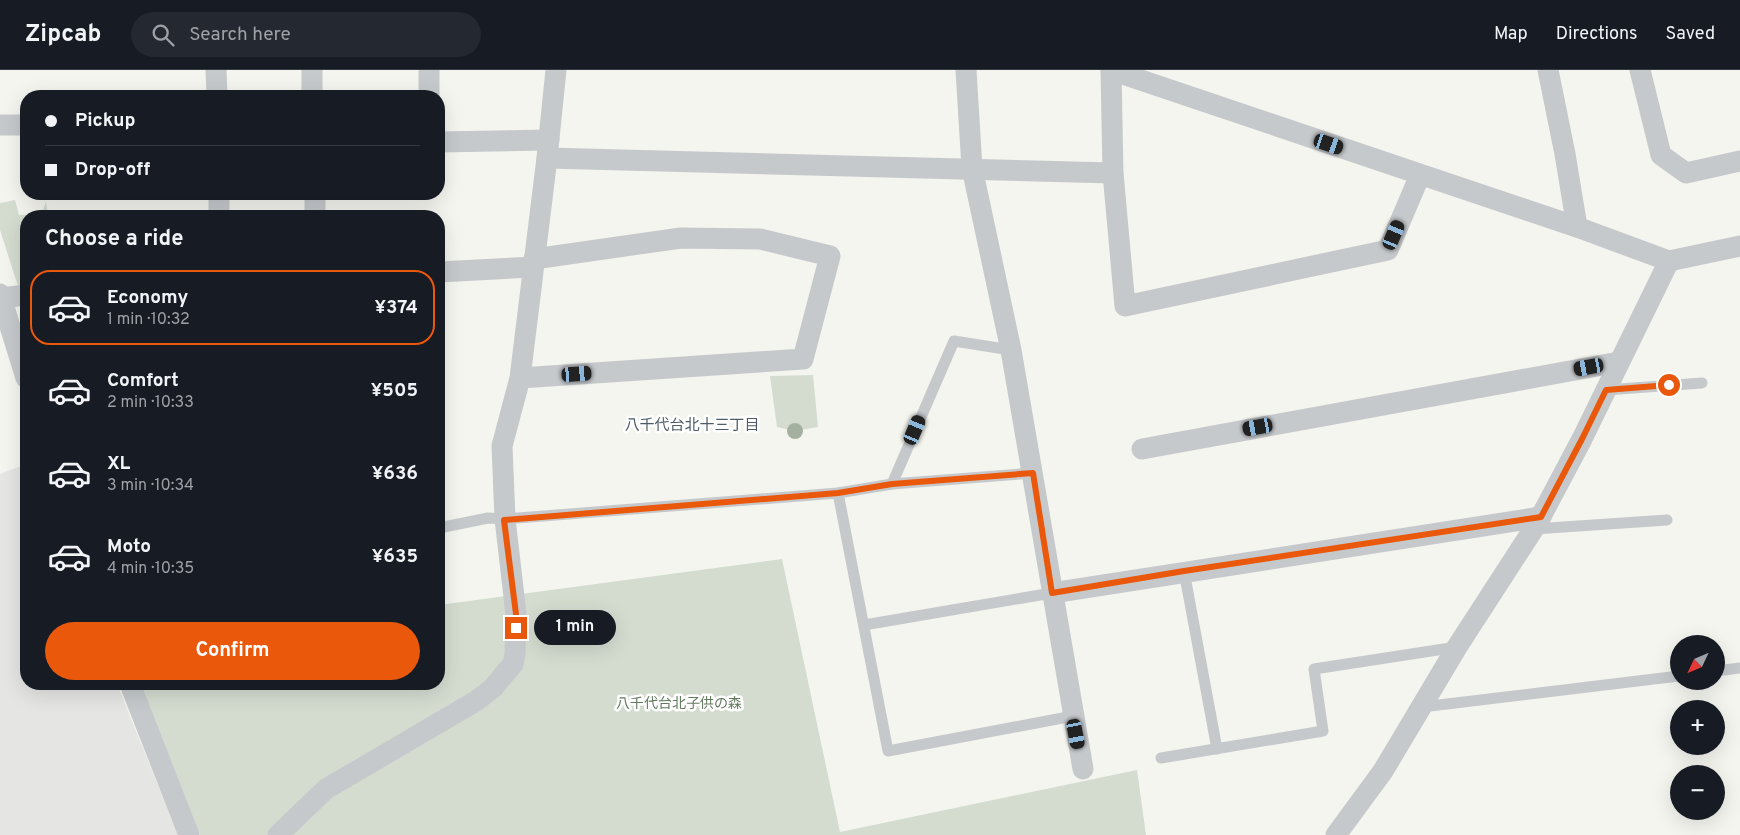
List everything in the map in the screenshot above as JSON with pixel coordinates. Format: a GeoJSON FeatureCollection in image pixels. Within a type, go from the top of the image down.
{"type":"FeatureCollection","features":[{"type":"Feature","properties":{"kind":"street"},"geometry":{"type":"LineString","coordinates":[[216,70],[217,90]]}},
{"type":"Feature","properties":{"kind":"street"},"geometry":{"type":"LineString","coordinates":[[312,70],[312,90]]}},
{"type":"Feature","properties":{"kind":"street"},"geometry":{"type":"LineString","coordinates":[[429,70],[429,90]]}},
{"type":"Feature","properties":{"kind":"street"},"geometry":{"type":"LineString","coordinates":[[278,835],[326,789],[476,701],[493,688],[512,664],[515,654],[516,614],[504,520],[502,446],[520,378],[556,70]]}},
{"type":"Feature","properties":{"kind":"street"},"geometry":{"type":"LineString","coordinates":[[966,70],[972,168],[1011,350],[1083,769]]}},
{"type":"Feature","properties":{"kind":"street"},"geometry":{"type":"LineString","coordinates":[[1420,175],[1388,250],[1125,306],[1113,173],[1111,70],[1577,227],[1669,261],[1740,246]]}},
{"type":"Feature","properties":{"kind":"street"},"geometry":{"type":"LineString","coordinates":[[1640,70],[1661,154],[1686,173],[1740,160]]}},
{"type":"Feature","properties":{"kind":"street"},"geometry":{"type":"LineString","coordinates":[[1544,72],[1565,154],[1577,227]]}},
{"type":"Feature","properties":{"kind":"street"},"geometry":{"type":"LineString","coordinates":[[0,125],[20,124]]}},
{"type":"Feature","properties":{"kind":"street"},"geometry":{"type":"LineString","coordinates":[[445,142],[548,149],[1113,173]]}},
{"type":"Feature","properties":{"kind":"street"},"geometry":{"type":"LineString","coordinates":[[445,271],[534,263],[681,238],[760,239],[830,256],[803,359],[520,378]]}},
{"type":"Feature","properties":{"kind":"street"},"geometry":{"type":"LineString","coordinates":[[1336,835],[1383,771],[1457,647],[1537,523],[1582,439],[1669,261]]}},
{"type":"Feature","properties":{"kind":"street"},"geometry":{"type":"LineString","coordinates":[[20,297],[2,303],[20,359]]}},
{"type":"Feature","properties":{"kind":"street"},"geometry":{"type":"LineString","coordinates":[[1142,449],[1619,362]]}},
{"type":"Feature","properties":{"kind":"street"},"geometry":{"type":"LineString","coordinates":[[1052,593],[1184,571],[1537,523]]}},
{"type":"Feature","properties":{"kind":"street"},"geometry":{"type":"LineString","coordinates":[[132,690],[189,835]]}},
{"type":"Feature","properties":{"kind":"lane"},"geometry":{"type":"LineString","coordinates":[[892,484],[954,341],[1011,350]]}},
{"type":"Feature","properties":{"kind":"lane"},"geometry":{"type":"LineString","coordinates":[[1606,390],[1702,383]]}},
{"type":"Feature","properties":{"kind":"lane"},"geometry":{"type":"LineString","coordinates":[[445,527],[488,518],[504,520],[838,493],[892,484],[1033,473]]}},
{"type":"Feature","properties":{"kind":"lane"},"geometry":{"type":"LineString","coordinates":[[838,493],[888,750],[1073,716]]}},
{"type":"Feature","properties":{"kind":"lane"},"geometry":{"type":"LineString","coordinates":[[1537,523],[1667,520]]}},
{"type":"Feature","properties":{"kind":"lane"},"geometry":{"type":"LineString","coordinates":[[1184,571],[1217,749]]}},
{"type":"Feature","properties":{"kind":"lane"},"geometry":{"type":"LineString","coordinates":[[864,625],[1052,593]]}},
{"type":"Feature","properties":{"kind":"lane"},"geometry":{"type":"LineString","coordinates":[[1161,758],[1323,731],[1314,669],[1457,647]]}},
{"type":"Feature","properties":{"kind":"lane"},"geometry":{"type":"LineString","coordinates":[[1725,670],[1740,668]]}},
{"type":"Feature","properties":{"kind":"lane"},"geometry":{"type":"LineString","coordinates":[[1422,707],[1670,677]]}},
{"type":"Feature","properties":{"kind":"shaded area"},"geometry":{"type":"Polygon","coordinates":[[[20,466],[20,690],[119,690],[178,835],[0,835],[0,474],[20,466]]]}},
{"type":"Feature","properties":{"kind":"green space"},"geometry":{"type":"Polygon","coordinates":[[[15,200],[20,215],[20,286],[18,286],[0,230],[0,203],[15,200]]]}},
{"type":"Feature","properties":{"kind":"green space"},"geometry":{"type":"Polygon","coordinates":[[[46,201],[47,210],[43,210],[46,201]]]}},
{"type":"Feature","properties":{"kind":"green space"},"geometry":{"type":"Polygon","coordinates":[[[813,375],[818,427],[795,431],[777,427],[770,376],[813,375]]]}},
{"type":"Feature","properties":{"kind":"green space","name":"八千代台北子供の森"},"geometry":{"type":"Polygon","coordinates":[[[782,559],[840,832],[1137,770],[1146,835],[200,835],[143,690],[445,690],[445,604],[782,559]]]}},
{"type":"Feature","properties":{"kind":"district","name":"八千代台北十三丁目"},"geometry":{"type":"Point","coordinates":[692,426]}},
{"type":"Feature","properties":{"kind":"route"},"geometry":{"type":"LineString","coordinates":[[516,628],[516,614],[504,520],[838,493],[892,484],[1033,473],[1052,593],[1541,517],[1606,390],[1669,385]]}}]}
